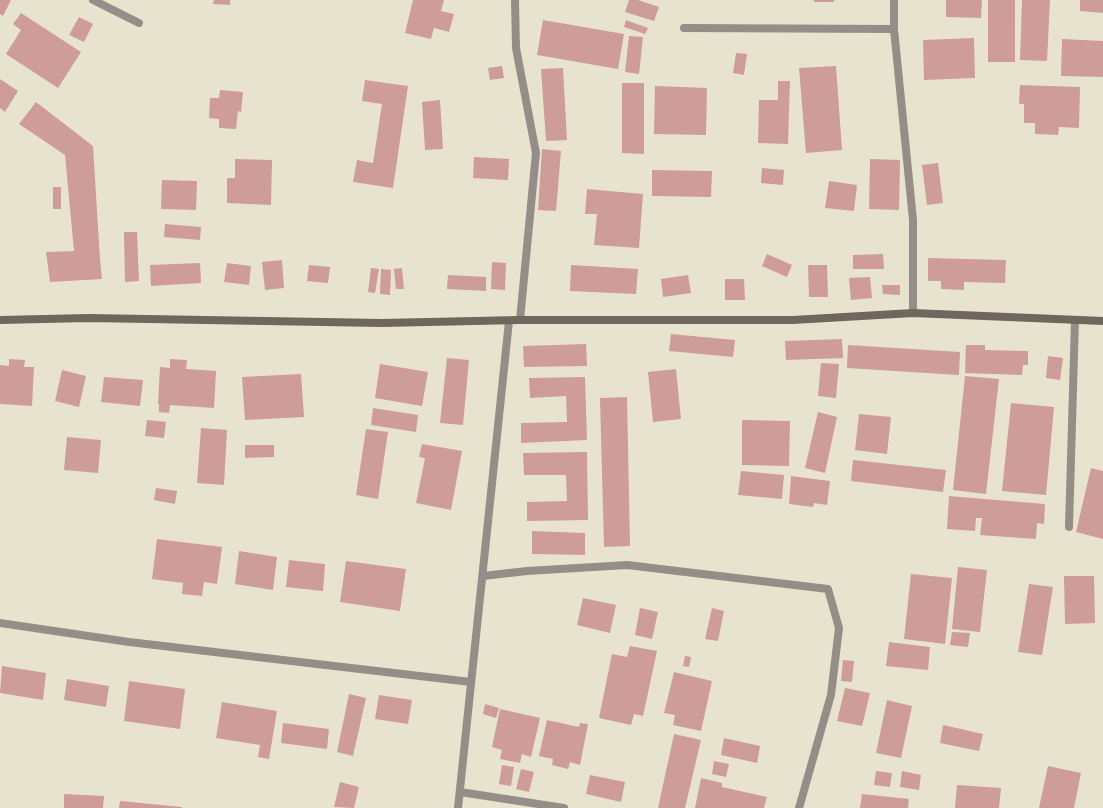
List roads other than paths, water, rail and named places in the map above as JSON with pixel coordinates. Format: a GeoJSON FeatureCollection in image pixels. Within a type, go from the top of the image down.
{"type":"FeatureCollection","features":[{"type":"Feature","properties":{"kind":"street"},"geometry":{"type":"LineString","coordinates":[[93,0],[139,23]]}},
{"type":"Feature","properties":{"kind":"street"},"geometry":{"type":"LineString","coordinates":[[515,0],[516,48],[536,153],[520,320]]}},
{"type":"Feature","properties":{"kind":"street"},"geometry":{"type":"LineString","coordinates":[[894,0],[894,29],[913,220],[913,312]]}},
{"type":"Feature","properties":{"kind":"street"},"geometry":{"type":"LineString","coordinates":[[684,28],[894,29]]}},
{"type":"Feature","properties":{"kind":"street"},"geometry":{"type":"LineString","coordinates":[[0,320],[89,318],[382,323],[520,320],[793,320],[913,312],[1101,322]]}},
{"type":"Feature","properties":{"kind":"street"},"geometry":{"type":"LineString","coordinates":[[1069,527],[1075,320]]}},
{"type":"Feature","properties":{"kind":"street"},"geometry":{"type":"LineString","coordinates":[[458,808],[509,321]]}},
{"type":"Feature","properties":{"kind":"street"},"geometry":{"type":"LineString","coordinates":[[483,576],[527,570],[627,565],[828,589],[839,628],[832,695],[798,808]]}},
{"type":"Feature","properties":{"kind":"street"},"geometry":{"type":"LineString","coordinates":[[0,623],[136,643],[471,682]]}},
{"type":"Feature","properties":{"kind":"street"},"geometry":{"type":"LineString","coordinates":[[460,792],[564,808]]}}]}
